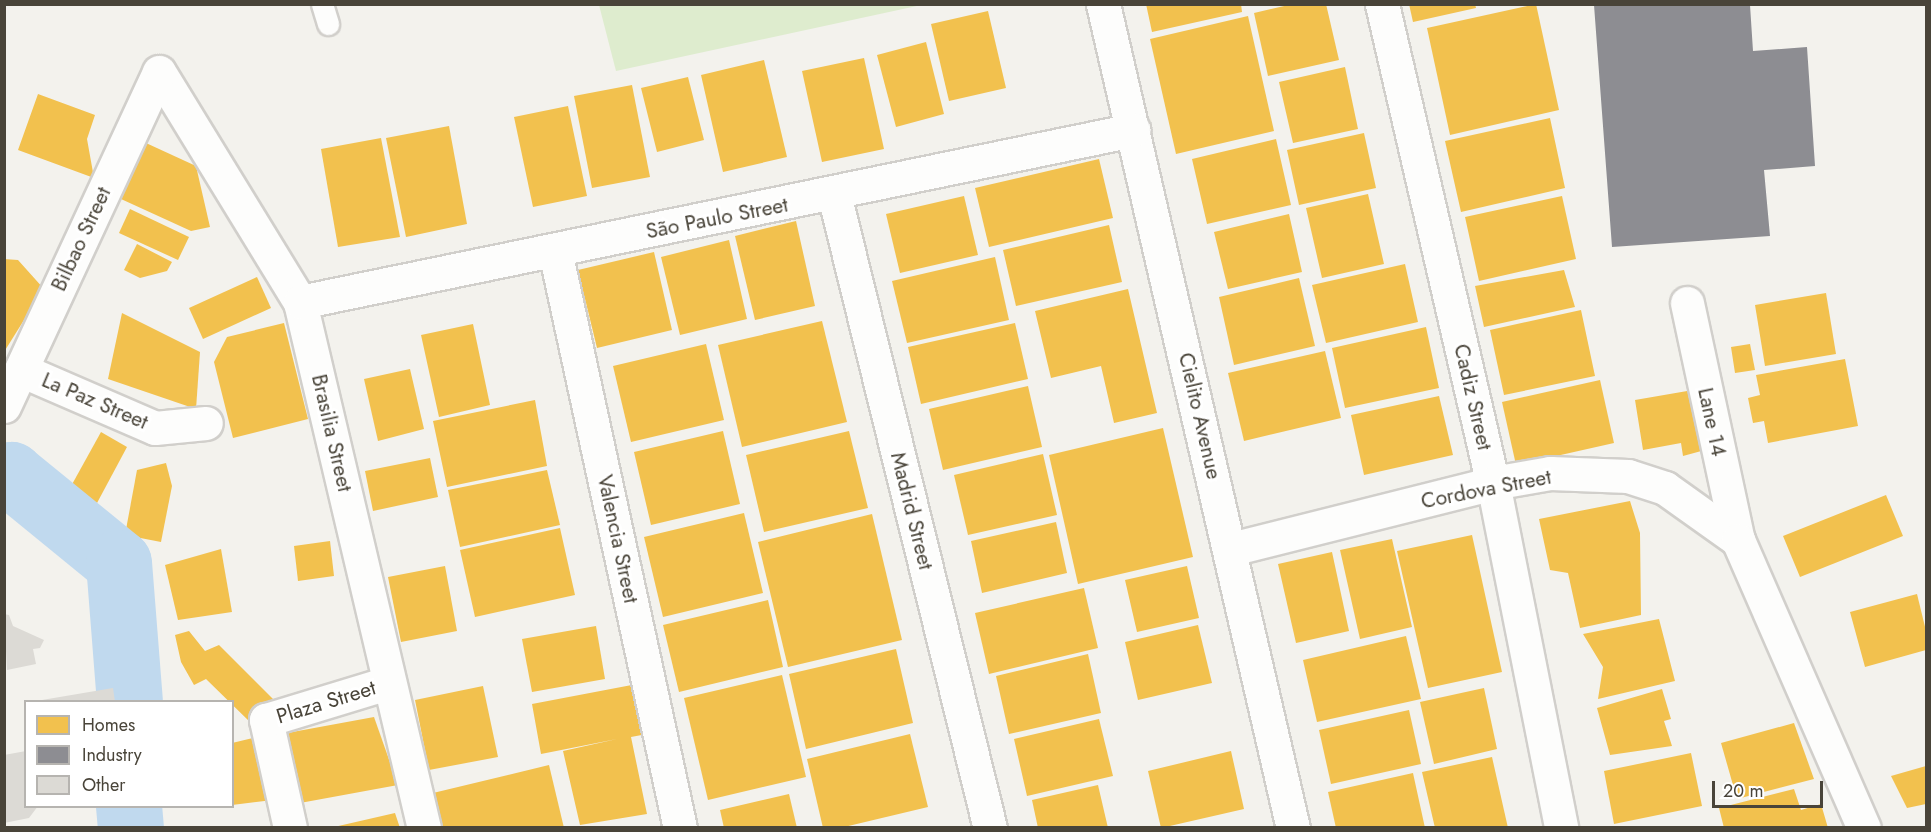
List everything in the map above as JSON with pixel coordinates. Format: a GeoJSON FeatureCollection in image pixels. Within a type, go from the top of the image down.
{"type":"FeatureCollection","features":[{"type":"Feature","properties":{"kind":"street","name":"Cielito Avenue"},"geometry":{"type":"LineString","coordinates":[[1103,4],[1231,549],[1293,828]]}},
{"type":"Feature","properties":{"kind":"street","name":"Cadiz Street"},"geometry":{"type":"LineString","coordinates":[[1382,4],[1493,483],[1561,828]]}},
{"type":"Feature","properties":{"kind":"street","name":"Brasilia Street"},"geometry":{"type":"LineString","coordinates":[[159,72],[300,302],[333,429],[388,682],[424,828]]}},
{"type":"Feature","properties":{"kind":"street","name":"Bilbao Street"},"geometry":{"type":"LineString","coordinates":[[4,406],[159,72]]}},
{"type":"Feature","properties":{"kind":"street","name":"São Paulo Street"},"geometry":{"type":"LineString","coordinates":[[300,302],[834,194],[1133,130]]}},
{"type":"Feature","properties":{"kind":"street","name":"Madrid Street"},"geometry":{"type":"LineString","coordinates":[[834,194],[990,828]]}},
{"type":"Feature","properties":{"kind":"street","name":"Valencia Street"},"geometry":{"type":"LineString","coordinates":[[555,251],[680,828]]}},
{"type":"Feature","properties":{"kind":"street","name":"Lane 14"},"geometry":{"type":"LineString","coordinates":[[1687,303],[1738,540]]}},
{"type":"Feature","properties":{"kind":"street","name":"La Paz Street"},"geometry":{"type":"LineString","coordinates":[[21,370],[155,428],[206,423]]}},
{"type":"Feature","properties":{"kind":"street","name":"Cordova Street"},"geometry":{"type":"LineString","coordinates":[[1231,549],[1493,483],[1550,473],[1628,476],[1665,488],[1738,540]]}},
{"type":"Feature","properties":{"kind":"street"},"geometry":{"type":"LineString","coordinates":[[1738,540],[1864,828]]}},
{"type":"Feature","properties":{"kind":"street","name":"Plaza Street"},"geometry":{"type":"LineString","coordinates":[[290,828],[266,720],[388,682]]}},
{"type":"Feature","properties":{"kind":"green space"},"geometry":{"type":"Polygon","coordinates":[[[599,4],[926,4],[616,71],[599,5],[599,4]]]}},
{"type":"Feature","properties":{"kind":"building: Homes"},"geometry":{"type":"Polygon","coordinates":[[[1146,4],[1241,4],[1242,12],[1152,32],[1146,4]]]}},
{"type":"Feature","properties":{"kind":"building: Homes"},"geometry":{"type":"Polygon","coordinates":[[[1293,4],[1326,4],[1339,60],[1268,76],[1254,13],[1293,4]]]}},
{"type":"Feature","properties":{"kind":"building: Homes"},"geometry":{"type":"Polygon","coordinates":[[[1409,4],[1475,4],[1476,8],[1413,22],[1409,4]]]}},
{"type":"Feature","properties":{"kind":"building: Homes"},"geometry":{"type":"Polygon","coordinates":[[[1536,4],[1559,110],[1450,135],[1427,28],[1536,4]]]}},
{"type":"Feature","properties":{"kind":"building: Homes"},"geometry":{"type":"Polygon","coordinates":[[[988,11],[1006,88],[949,101],[931,24],[988,11]]]}},
{"type":"Feature","properties":{"kind":"building: Homes"},"geometry":{"type":"Polygon","coordinates":[[[1248,16],[1274,131],[1176,154],[1150,39],[1248,16]]]}},
{"type":"Feature","properties":{"kind":"building: Homes"},"geometry":{"type":"Polygon","coordinates":[[[926,42],[944,114],[896,127],[877,55],[926,42]]]}},
{"type":"Feature","properties":{"kind":"building: Homes"},"geometry":{"type":"Polygon","coordinates":[[[864,58],[884,149],[822,162],[802,71],[864,58]]]}},
{"type":"Feature","properties":{"kind":"building: Homes"},"geometry":{"type":"Polygon","coordinates":[[[764,60],[787,157],[723,172],[701,75],[764,60]]]}},
{"type":"Feature","properties":{"kind":"building: Homes"},"geometry":{"type":"Polygon","coordinates":[[[1345,67],[1358,129],[1293,143],[1279,82],[1345,67]]]}},
{"type":"Feature","properties":{"kind":"building: Homes"},"geometry":{"type":"Polygon","coordinates":[[[688,77],[704,140],[657,152],[641,88],[688,77]]]}},
{"type":"Feature","properties":{"kind":"building: Homes"},"geometry":{"type":"Polygon","coordinates":[[[632,85],[650,177],[592,188],[574,96],[632,85]]]}},
{"type":"Feature","properties":{"kind":"building: Homes"},"geometry":{"type":"Polygon","coordinates":[[[38,94],[95,115],[87,139],[94,178],[18,150],[38,94]]]}},
{"type":"Feature","properties":{"kind":"building: Homes"},"geometry":{"type":"Polygon","coordinates":[[[568,106],[587,196],[533,207],[514,117],[568,106]]]}},
{"type":"Feature","properties":{"kind":"building: Homes"},"geometry":{"type":"Polygon","coordinates":[[[1550,118],[1565,188],[1461,212],[1445,141],[1550,118]]]}},
{"type":"Feature","properties":{"kind":"building: Homes"},"geometry":{"type":"Polygon","coordinates":[[[449,126],[467,224],[406,237],[386,138],[449,126]]]}},
{"type":"Feature","properties":{"kind":"building: Homes"},"geometry":{"type":"Polygon","coordinates":[[[1364,133],[1376,188],[1299,205],[1287,150],[1364,133]]]}},
{"type":"Feature","properties":{"kind":"building: Homes"},"geometry":{"type":"Polygon","coordinates":[[[381,138],[400,237],[338,247],[321,149],[381,138]]]}},
{"type":"Feature","properties":{"kind":"building: Homes"},"geometry":{"type":"Polygon","coordinates":[[[1276,139],[1291,205],[1207,224],[1192,159],[1276,139]]]}},
{"type":"Feature","properties":{"kind":"building: Homes"},"geometry":{"type":"Polygon","coordinates":[[[146,143],[196,166],[210,227],[191,231],[121,199],[146,143]]]}},
{"type":"Feature","properties":{"kind":"building: Homes"},"geometry":{"type":"Polygon","coordinates":[[[1099,159],[1113,218],[989,247],[975,188],[1099,159]]]}},
{"type":"Feature","properties":{"kind":"building: Homes"},"geometry":{"type":"Polygon","coordinates":[[[1368,194],[1384,264],[1322,278],[1306,208],[1368,194]]]}},
{"type":"Feature","properties":{"kind":"building: Homes"},"geometry":{"type":"Polygon","coordinates":[[[964,196],[978,255],[900,273],[886,214],[964,196]]]}},
{"type":"Feature","properties":{"kind":"building: Homes"},"geometry":{"type":"Polygon","coordinates":[[[1562,196],[1576,259],[1479,281],[1465,217],[1562,196]]]}},
{"type":"Feature","properties":{"kind":"building: Homes"},"geometry":{"type":"Polygon","coordinates":[[[130,209],[189,237],[178,260],[119,233],[130,209]]]}},
{"type":"Feature","properties":{"kind":"building: Homes"},"geometry":{"type":"Polygon","coordinates":[[[1289,214],[1302,272],[1228,289],[1214,232],[1289,214]]]}},
{"type":"Feature","properties":{"kind":"building: Homes"},"geometry":{"type":"Polygon","coordinates":[[[796,221],[815,306],[755,320],[735,236],[796,221]]]}},
{"type":"Feature","properties":{"kind":"building: Homes"},"geometry":{"type":"Polygon","coordinates":[[[1109,225],[1122,282],[1016,306],[1003,250],[1109,225]]]}},
{"type":"Feature","properties":{"kind":"building: Homes"},"geometry":{"type":"Polygon","coordinates":[[[729,240],[747,319],[680,335],[661,257],[729,240]]]}},
{"type":"Feature","properties":{"kind":"building: Homes"},"geometry":{"type":"Polygon","coordinates":[[[137,244],[172,262],[167,271],[140,278],[124,270],[137,244]]]}},
{"type":"Feature","properties":{"kind":"building: Homes"},"geometry":{"type":"Polygon","coordinates":[[[654,252],[672,330],[597,348],[578,270],[654,252]]]}},
{"type":"Feature","properties":{"kind":"building: Homes"},"geometry":{"type":"Polygon","coordinates":[[[995,257],[1009,320],[907,343],[892,281],[995,257]]]}},
{"type":"Feature","properties":{"kind":"building: Homes"},"geometry":{"type":"Polygon","coordinates":[[[4,259],[18,260],[44,289],[30,319],[24,320],[4,352],[4,259]]]}},
{"type":"Feature","properties":{"kind":"building: Homes"},"geometry":{"type":"Polygon","coordinates":[[[1405,264],[1418,322],[1326,343],[1312,285],[1405,264]]]}},
{"type":"Feature","properties":{"kind":"building: Homes"},"geometry":{"type":"Polygon","coordinates":[[[1564,270],[1575,307],[1484,327],[1475,286],[1564,270]]]}},
{"type":"Feature","properties":{"kind":"building: Homes"},"geometry":{"type":"Polygon","coordinates":[[[257,277],[271,308],[203,339],[189,308],[257,277]]]}},
{"type":"Feature","properties":{"kind":"building: Homes"},"geometry":{"type":"Polygon","coordinates":[[[1299,278],[1315,346],[1234,365],[1219,297],[1299,278]]]}},
{"type":"Feature","properties":{"kind":"building: Homes"},"geometry":{"type":"Polygon","coordinates":[[[1128,289],[1157,413],[1114,423],[1101,366],[1051,378],[1035,311],[1128,289]]]}},
{"type":"Feature","properties":{"kind":"building: Homes"},"geometry":{"type":"Polygon","coordinates":[[[1826,293],[1836,354],[1765,366],[1755,305],[1826,293]]]}},
{"type":"Feature","properties":{"kind":"building: Homes"},"geometry":{"type":"Polygon","coordinates":[[[1581,310],[1595,376],[1504,395],[1490,330],[1581,310]]]}},
{"type":"Feature","properties":{"kind":"building: Homes"},"geometry":{"type":"Polygon","coordinates":[[[122,313],[200,352],[196,409],[108,379],[122,313]]]}},
{"type":"Feature","properties":{"kind":"building: Homes"},"geometry":{"type":"Polygon","coordinates":[[[822,321],[847,422],[742,447],[718,345],[822,321]]]}},
{"type":"Feature","properties":{"kind":"building: Homes"},"geometry":{"type":"Polygon","coordinates":[[[284,323],[308,419],[233,438],[214,362],[227,337],[284,323]]]}},
{"type":"Feature","properties":{"kind":"building: Homes"},"geometry":{"type":"Polygon","coordinates":[[[1015,323],[1028,379],[921,404],[908,347],[1015,323]]]}},
{"type":"Feature","properties":{"kind":"building: Homes"},"geometry":{"type":"Polygon","coordinates":[[[473,324],[490,405],[439,417],[421,335],[473,324]]]}},
{"type":"Feature","properties":{"kind":"building: Homes"},"geometry":{"type":"Polygon","coordinates":[[[1426,327],[1439,388],[1345,408],[1332,348],[1426,327]]]}},
{"type":"Feature","properties":{"kind":"building: Homes"},"geometry":{"type":"Polygon","coordinates":[[[706,344],[724,420],[631,442],[613,366],[706,344]]]}},
{"type":"Feature","properties":{"kind":"building: Homes"},"geometry":{"type":"Polygon","coordinates":[[[1750,344],[1755,370],[1735,373],[1731,347],[1750,344]]]}},
{"type":"Feature","properties":{"kind":"building: Homes"},"geometry":{"type":"Polygon","coordinates":[[[1325,351],[1341,418],[1244,441],[1228,373],[1325,351]]]}},
{"type":"Feature","properties":{"kind":"building: Homes"},"geometry":{"type":"Polygon","coordinates":[[[1845,359],[1858,426],[1768,443],[1764,421],[1753,423],[1748,398],[1760,395],[1756,375],[1845,359]]]}},
{"type":"Feature","properties":{"kind":"building: Homes"},"geometry":{"type":"Polygon","coordinates":[[[410,369],[424,429],[378,441],[364,379],[410,369]]]}},
{"type":"Feature","properties":{"kind":"building: Homes"},"geometry":{"type":"Polygon","coordinates":[[[1600,380],[1614,443],[1516,465],[1502,402],[1600,380]]]}},
{"type":"Feature","properties":{"kind":"building: Homes"},"geometry":{"type":"Polygon","coordinates":[[[1028,386],[1042,447],[943,470],[929,409],[1028,386]]]}},
{"type":"Feature","properties":{"kind":"building: Homes"},"geometry":{"type":"Polygon","coordinates":[[[1693,390],[1705,450],[1683,456],[1681,443],[1643,450],[1635,400],[1693,390]]]}},
{"type":"Feature","properties":{"kind":"building: Homes"},"geometry":{"type":"Polygon","coordinates":[[[1439,396],[1453,455],[1364,475],[1351,415],[1439,396]]]}},
{"type":"Feature","properties":{"kind":"building: Homes"},"geometry":{"type":"Polygon","coordinates":[[[535,400],[547,466],[447,487],[433,421],[535,400]]]}},
{"type":"Feature","properties":{"kind":"building: Homes"},"geometry":{"type":"Polygon","coordinates":[[[1163,428],[1193,557],[1078,584],[1049,455],[1163,428]]]}},
{"type":"Feature","properties":{"kind":"building: Homes"},"geometry":{"type":"Polygon","coordinates":[[[723,431],[740,504],[651,525],[634,452],[723,431]]]}},
{"type":"Feature","properties":{"kind":"building: Homes"},"geometry":{"type":"Polygon","coordinates":[[[849,431],[868,508],[764,532],[746,455],[849,431]]]}},
{"type":"Feature","properties":{"kind":"building: Homes"},"geometry":{"type":"Polygon","coordinates":[[[101,432],[127,447],[97,503],[70,488],[101,432]]]}},
{"type":"Feature","properties":{"kind":"building: Homes"},"geometry":{"type":"Polygon","coordinates":[[[1043,454],[1057,515],[968,535],[954,475],[1043,454]]]}},
{"type":"Feature","properties":{"kind":"building: Homes"},"geometry":{"type":"Polygon","coordinates":[[[430,458],[438,497],[373,511],[365,471],[430,458]]]}},
{"type":"Feature","properties":{"kind":"building: Homes"},"geometry":{"type":"Polygon","coordinates":[[[166,463],[172,486],[161,542],[125,535],[137,470],[166,463]]]}},
{"type":"Feature","properties":{"kind":"building: Homes"},"geometry":{"type":"Polygon","coordinates":[[[547,470],[560,525],[460,547],[448,490],[547,470]]]}},
{"type":"Feature","properties":{"kind":"building: Homes"},"geometry":{"type":"Polygon","coordinates":[[[1886,495],[1903,536],[1800,577],[1783,536],[1886,495]]]}},
{"type":"Feature","properties":{"kind":"building: Homes"},"geometry":{"type":"Polygon","coordinates":[[[1630,501],[1640,533],[1641,615],[1580,628],[1568,573],[1550,570],[1539,519],[1630,501]]]}},
{"type":"Feature","properties":{"kind":"building: Homes"},"geometry":{"type":"Polygon","coordinates":[[[744,513],[763,593],[663,617],[644,537],[744,513]]]}},
{"type":"Feature","properties":{"kind":"building: Homes"},"geometry":{"type":"Polygon","coordinates":[[[872,514],[902,640],[788,667],[758,542],[872,514]]]}},
{"type":"Feature","properties":{"kind":"building: Homes"},"geometry":{"type":"Polygon","coordinates":[[[1056,522],[1067,573],[982,593],[971,541],[1056,522]]]}},
{"type":"Feature","properties":{"kind":"building: Homes"},"geometry":{"type":"Polygon","coordinates":[[[560,528],[575,595],[475,617],[460,550],[560,528]]]}},
{"type":"Feature","properties":{"kind":"building: Homes"},"geometry":{"type":"Polygon","coordinates":[[[1472,535],[1502,672],[1428,688],[1397,551],[1472,535]]]}},
{"type":"Feature","properties":{"kind":"building: Homes"},"geometry":{"type":"Polygon","coordinates":[[[1392,539],[1412,627],[1360,639],[1340,550],[1392,539]]]}},
{"type":"Feature","properties":{"kind":"building: Homes"},"geometry":{"type":"Polygon","coordinates":[[[330,541],[334,576],[298,581],[294,546],[330,541]]]}},
{"type":"Feature","properties":{"kind":"building: Homes"},"geometry":{"type":"Polygon","coordinates":[[[221,549],[232,612],[178,620],[165,565],[221,549]]]}},
{"type":"Feature","properties":{"kind":"building: Homes"},"geometry":{"type":"Polygon","coordinates":[[[1332,552],[1349,631],[1296,643],[1278,564],[1332,552]]]}},
{"type":"Feature","properties":{"kind":"building: Homes"},"geometry":{"type":"Polygon","coordinates":[[[445,566],[457,631],[401,642],[388,577],[445,566]]]}},
{"type":"Feature","properties":{"kind":"building: Homes"},"geometry":{"type":"Polygon","coordinates":[[[1187,566],[1199,618],[1137,632],[1125,580],[1187,566]]]}},
{"type":"Feature","properties":{"kind":"building: Homes"},"geometry":{"type":"Polygon","coordinates":[[[1084,588],[1098,648],[989,674],[975,613],[1084,588]]]}},
{"type":"Feature","properties":{"kind":"building: Homes"},"geometry":{"type":"Polygon","coordinates":[[[1917,594],[1926,631],[1926,650],[1865,667],[1850,612],[1917,594]]]}},
{"type":"Feature","properties":{"kind":"building: Homes"},"geometry":{"type":"Polygon","coordinates":[[[768,600],[783,667],[679,692],[663,625],[768,600]]]}},
{"type":"Feature","properties":{"kind":"building: Homes"},"geometry":{"type":"Polygon","coordinates":[[[1659,619],[1675,681],[1598,699],[1603,667],[1583,634],[1659,619]]]}},
{"type":"Feature","properties":{"kind":"building: Homes"},"geometry":{"type":"Polygon","coordinates":[[[1198,625],[1212,683],[1138,700],[1125,642],[1198,625]]]}},
{"type":"Feature","properties":{"kind":"building: Homes"},"geometry":{"type":"Polygon","coordinates":[[[596,626],[605,679],[532,692],[522,639],[596,626]]]}},
{"type":"Feature","properties":{"kind":"building: Homes"},"geometry":{"type":"Polygon","coordinates":[[[189,631],[205,651],[219,645],[275,701],[252,724],[234,706],[234,700],[227,700],[206,679],[194,685],[181,662],[175,635],[189,631]]]}},
{"type":"Feature","properties":{"kind":"building: Homes"},"geometry":{"type":"Polygon","coordinates":[[[1406,636],[1421,699],[1317,722],[1303,660],[1406,636]]]}},
{"type":"Feature","properties":{"kind":"building: Homes"},"geometry":{"type":"Polygon","coordinates":[[[896,649],[913,723],[806,749],[789,674],[896,649]]]}},
{"type":"Feature","properties":{"kind":"building: Homes"},"geometry":{"type":"Polygon","coordinates":[[[1088,654],[1101,713],[1009,734],[996,676],[1088,654]]]}},
{"type":"Feature","properties":{"kind":"building: Homes"},"geometry":{"type":"Polygon","coordinates":[[[782,675],[806,777],[708,800],[684,698],[782,675]]]}},
{"type":"Feature","properties":{"kind":"building: Homes"},"geometry":{"type":"Polygon","coordinates":[[[637,684],[647,734],[631,737],[647,814],[580,825],[563,751],[617,739],[541,754],[532,704],[637,684]]]}},
{"type":"Feature","properties":{"kind":"building: Homes"},"geometry":{"type":"Polygon","coordinates":[[[483,686],[498,757],[429,770],[415,700],[483,686]]]}},
{"type":"Feature","properties":{"kind":"building: Homes"},"geometry":{"type":"Polygon","coordinates":[[[1484,688],[1497,749],[1434,764],[1420,702],[1484,688]]]}},
{"type":"Feature","properties":{"kind":"building: Homes"},"geometry":{"type":"Polygon","coordinates":[[[1662,689],[1671,719],[1664,721],[1672,746],[1610,755],[1597,708],[1662,689]]]}},
{"type":"Feature","properties":{"kind":"building: Homes"},"geometry":{"type":"Polygon","coordinates":[[[1409,710],[1421,764],[1331,784],[1319,730],[1409,710]]]}},
{"type":"Feature","properties":{"kind":"building: Homes"},"geometry":{"type":"Polygon","coordinates":[[[374,717],[398,785],[300,803],[287,733],[374,717]]]}},
{"type":"Feature","properties":{"kind":"building: Homes"},"geometry":{"type":"Polygon","coordinates":[[[1099,719],[1113,776],[1027,796],[1014,739],[1099,719]]]}},
{"type":"Feature","properties":{"kind":"building: Homes"},"geometry":{"type":"Polygon","coordinates":[[[1794,723],[1814,779],[1737,799],[1721,743],[1794,723]]]}},
{"type":"Feature","properties":{"kind":"building: Homes"},"geometry":{"type":"Polygon","coordinates":[[[910,734],[928,807],[840,828],[823,828],[807,759],[910,734]]]}},
{"type":"Feature","properties":{"kind":"building: Homes"},"geometry":{"type":"Polygon","coordinates":[[[257,737],[273,800],[234,805],[234,743],[257,737]]]}},
{"type":"Feature","properties":{"kind":"building: Homes"},"geometry":{"type":"Polygon","coordinates":[[[1231,751],[1244,809],[1161,828],[1148,771],[1231,751]]]}},
{"type":"Feature","properties":{"kind":"building: Homes"},"geometry":{"type":"Polygon","coordinates":[[[1691,753],[1702,806],[1614,824],[1604,771],[1691,753]]]}},
{"type":"Feature","properties":{"kind":"building: Homes"},"geometry":{"type":"Polygon","coordinates":[[[1492,757],[1508,828],[1435,828],[1422,772],[1492,757]]]}},
{"type":"Feature","properties":{"kind":"building: Homes"},"geometry":{"type":"Polygon","coordinates":[[[549,765],[564,828],[439,828],[433,793],[549,765]]]}},
{"type":"Feature","properties":{"kind":"building: Homes"},"geometry":{"type":"Polygon","coordinates":[[[1926,766],[1926,804],[1907,808],[1891,776],[1926,766]]]}},
{"type":"Feature","properties":{"kind":"building: Homes"},"geometry":{"type":"Polygon","coordinates":[[[1413,773],[1425,828],[1336,828],[1328,792],[1413,773]]]}},
{"type":"Feature","properties":{"kind":"building: Homes"},"geometry":{"type":"Polygon","coordinates":[[[1098,785],[1108,828],[1038,828],[1032,800],[1098,785]]]}},
{"type":"Feature","properties":{"kind":"building: Homes"},"geometry":{"type":"Polygon","coordinates":[[[1794,789],[1801,810],[1821,804],[1828,828],[1724,828],[1719,808],[1794,789]]]}},
{"type":"Feature","properties":{"kind":"building: Homes"},"geometry":{"type":"Polygon","coordinates":[[[789,794],[797,828],[724,828],[720,810],[789,794]]]}},
{"type":"Feature","properties":{"kind":"building: Homes"},"geometry":{"type":"Polygon","coordinates":[[[395,813],[400,828],[334,828],[334,827],[395,813]]]}},
{"type":"Feature","properties":{"kind":"building: Industry"},"geometry":{"type":"Polygon","coordinates":[[[1594,5],[1750,5],[1753,51],[1807,47],[1815,166],[1764,170],[1770,236],[1612,247],[1594,5]]]}},
{"type":"Feature","properties":{"kind":"building: Other"},"geometry":{"type":"Polygon","coordinates":[[[4,614],[9,615],[13,626],[44,640],[40,648],[33,649],[36,664],[7,670],[4,614]]]}},
{"type":"Feature","properties":{"kind":"building: Other"},"geometry":{"type":"Polygon","coordinates":[[[113,688],[115,700],[42,700],[113,688]]]}},
{"type":"Feature","properties":{"kind":"building: Other"},"geometry":{"type":"Polygon","coordinates":[[[24,751],[24,808],[36,808],[29,818],[4,823],[4,755],[24,751]]]}},
{"type":"Feature","properties":{"kind":"waterway"},"geometry":{"type":"LineString","coordinates":[[4,478],[11,475],[119,563],[130,700]]}},
{"type":"Feature","properties":{"kind":"waterway"},"geometry":{"type":"LineString","coordinates":[[129,808],[131,828]]}}]}
